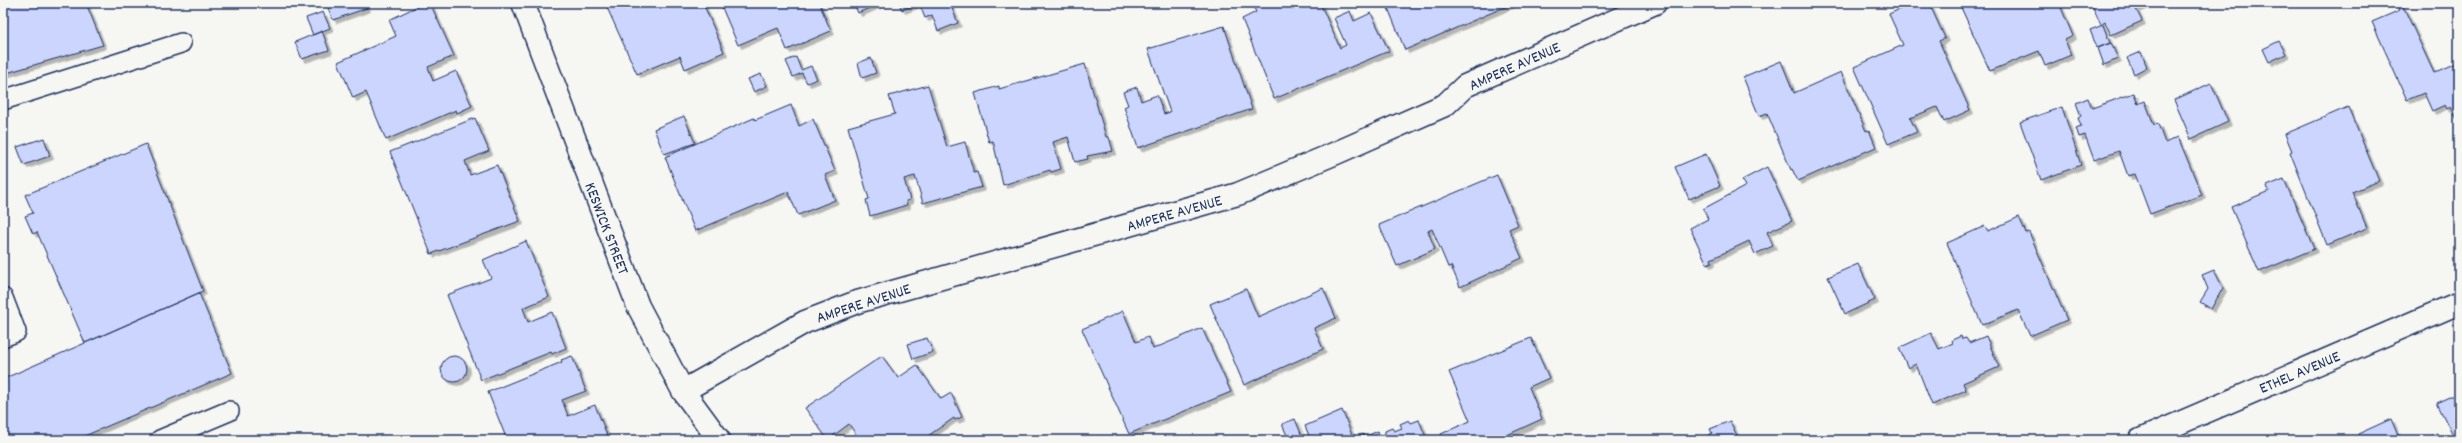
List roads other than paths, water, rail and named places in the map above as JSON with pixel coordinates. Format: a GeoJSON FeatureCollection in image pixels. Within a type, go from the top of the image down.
{"type":"FeatureCollection","features":[{"type":"Feature","properties":{"kind":"street","name":"KESWICK STREET"},"geometry":{"type":"LineString","coordinates":[[523,3],[638,306],[683,391],[719,440]]}},
{"type":"Feature","properties":{"kind":"street","name":"AMPERE AVENUE"},"geometry":{"type":"LineString","coordinates":[[683,391],[805,322],[857,302],[1238,194],[1445,105],[1465,86],[1655,3]]}},
{"type":"Feature","properties":{"kind":"street","name":"ETHEL AVENUE"},"geometry":{"type":"LineString","coordinates":[[2140,440],[2459,302]]}},
{"type":"Feature","properties":{"kind":"lane"},"geometry":{"type":"LineString","coordinates":[[3,100],[181,43]]}},
{"type":"Feature","properties":{"kind":"lane"},"geometry":{"type":"LineString","coordinates":[[3,298],[16,332],[3,337]]}},
{"type":"Feature","properties":{"kind":"lane"},"geometry":{"type":"LineString","coordinates":[[160,440],[228,411]]}}]}
